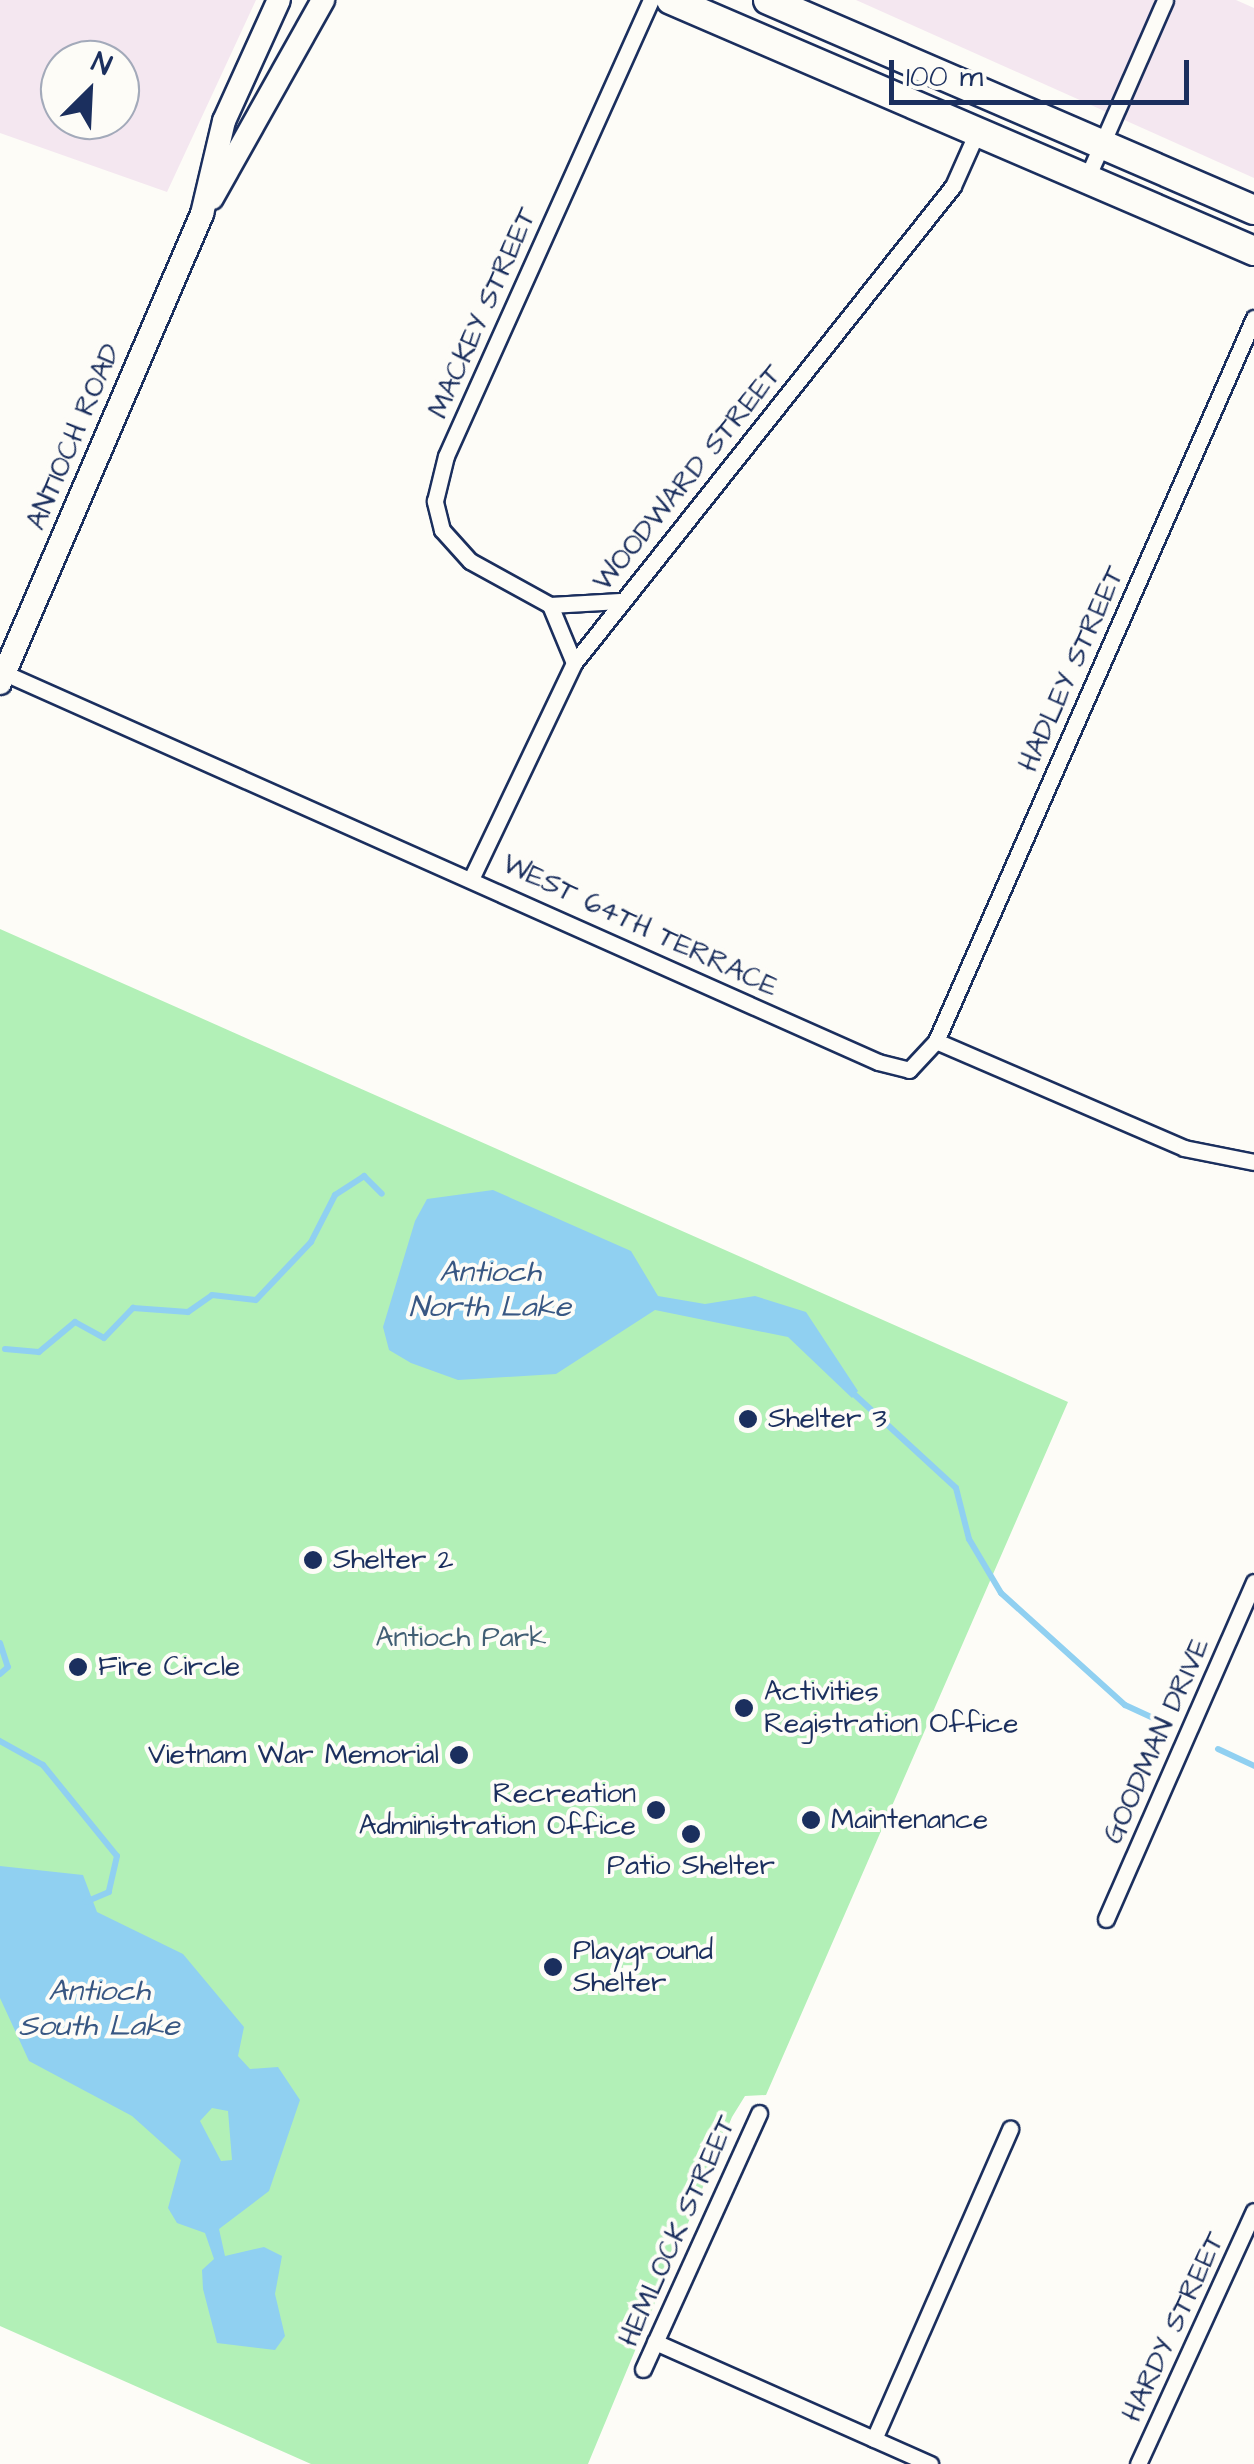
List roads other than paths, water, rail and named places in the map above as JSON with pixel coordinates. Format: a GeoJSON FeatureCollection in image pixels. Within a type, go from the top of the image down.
{"type":"FeatureCollection","features":[{"type":"Feature","properties":{"kind":"highway"},"geometry":{"type":"LineString","coordinates":[[671,0],[1254,251]]}},
{"type":"Feature","properties":{"kind":"highway"},"geometry":{"type":"LineString","coordinates":[[768,0],[1254,210]]}},
{"type":"Feature","properties":{"kind":"main road","name":"ANTIOCH ROAD"},"geometry":{"type":"LineString","coordinates":[[202,214],[224,121],[279,0]]}},
{"type":"Feature","properties":{"kind":"main road","name":"ANTIOCH ROAD"},"geometry":{"type":"LineString","coordinates":[[2,676],[202,214],[323,0]]}},
{"type":"Feature","properties":{"kind":"street","name":"MACKEY STREET"},"geometry":{"type":"LineString","coordinates":[[550,605],[455,548],[442,530],[438,482],[651,0]]}},
{"type":"Feature","properties":{"kind":"street"},"geometry":{"type":"LineString","coordinates":[[1087,178],[1164,0]]}},
{"type":"Feature","properties":{"kind":"street","name":"WOODWARD STREET"},"geometry":{"type":"LineString","coordinates":[[472,877],[574,664],[953,186],[977,132]]}},
{"type":"Feature","properties":{"kind":"street","name":"HADLEY STREET"},"geometry":{"type":"LineString","coordinates":[[936,1041],[1254,318]]}},
{"type":"Feature","properties":{"kind":"street"},"geometry":{"type":"LineString","coordinates":[[574,664],[550,605],[620,602]]}},
{"type":"Feature","properties":{"kind":"street","name":"WEST 64TH TERRACE"},"geometry":{"type":"LineString","coordinates":[[2,676],[472,877],[878,1062],[909,1070],[936,1041]]}},
{"type":"Feature","properties":{"kind":"street"},"geometry":{"type":"LineString","coordinates":[[936,1041],[1184,1148],[1254,1162]]}},
{"type":"Feature","properties":{"kind":"street","name":"GOODMAN DRIVE"},"geometry":{"type":"LineString","coordinates":[[1106,1919],[1254,1582]]}},
{"type":"Feature","properties":{"kind":"street","name":"HEMLOCK STREET"},"geometry":{"type":"LineString","coordinates":[[643,2369],[759,2113]]}},
{"type":"Feature","properties":{"kind":"street"},"geometry":{"type":"LineString","coordinates":[[874,2439],[1010,2129]]}},
{"type":"Feature","properties":{"kind":"street","name":"HARDY STREET"},"geometry":{"type":"LineString","coordinates":[[1138,2464],[1254,2211]]}},
{"type":"Feature","properties":{"kind":"street"},"geometry":{"type":"LineString","coordinates":[[656,2342],[930,2464]]}},
{"type":"Feature","properties":{"kind":"water","name":"Antioch North Lake"},"geometry":{"type":"Polygon","coordinates":[[[493,1190],[631,1251],[658,1296],[705,1304],[755,1296],[806,1312],[858,1391],[852,1398],[788,1337],[655,1310],[556,1374],[458,1380],[411,1363],[389,1350],[383,1327],[415,1221],[427,1199],[493,1190]]]}},
{"type":"Feature","properties":{"kind":"water","name":"Antioch South Lake"},"geometry":{"type":"Polygon","coordinates":[[[0,1866],[83,1875],[97,1912],[183,1954],[244,2027],[238,2056],[250,2069],[278,2067],[300,2100],[269,2191],[219,2229],[225,2256],[264,2247],[282,2256],[275,2294],[285,2336],[275,2350],[217,2343],[203,2289],[202,2270],[214,2259],[205,2233],[177,2223],[168,2208],[181,2160],[132,2116],[29,2061],[0,1998],[0,1866]],[[212,2108],[200,2121],[221,2161],[232,2160],[228,2111],[212,2108]]]}},
{"type":"Feature","properties":{"kind":"waterway"},"geometry":{"type":"LineString","coordinates":[[5,1349],[39,1352],[75,1322],[104,1338],[133,1308],[188,1312],[212,1295],[256,1300],[311,1242],[335,1195],[364,1176],[382,1194]]}},
{"type":"Feature","properties":{"kind":"waterway"},"geometry":{"type":"LineString","coordinates":[[855,1395],[956,1488],[969,1539],[1001,1593],[1125,1705],[1164,1723]]}},
{"type":"Feature","properties":{"kind":"waterway"},"geometry":{"type":"LineString","coordinates":[[0,1643],[8,1667],[0,1674]]}},
{"type":"Feature","properties":{"kind":"waterway"},"geometry":{"type":"LineString","coordinates":[[0,1741],[43,1765],[117,1856],[109,1892],[86,1902]]}},
{"type":"Feature","properties":{"kind":"waterway"},"geometry":{"type":"LineString","coordinates":[[1218,1749],[1254,1766]]}},
{"type":"Feature","properties":{"kind":"place","name":"Shelter 3"},"geometry":{"type":"Point","coordinates":[748,1419]}},
{"type":"Feature","properties":{"kind":"place","name":"Shelter 2"},"geometry":{"type":"Point","coordinates":[313,1560]}},
{"type":"Feature","properties":{"kind":"place","name":"Fire Circle"},"geometry":{"type":"Point","coordinates":[78,1667]}},
{"type":"Feature","properties":{"kind":"place","name":"Activities Registration Office"},"geometry":{"type":"Point","coordinates":[744,1708]}},
{"type":"Feature","properties":{"kind":"place","name":"Vietnam War Memorial"},"geometry":{"type":"Point","coordinates":[459,1755]}},
{"type":"Feature","properties":{"kind":"place","name":"Recreation Administration Office"},"geometry":{"type":"Point","coordinates":[656,1810]}},
{"type":"Feature","properties":{"kind":"place","name":"Maintenance"},"geometry":{"type":"Point","coordinates":[811,1820]}},
{"type":"Feature","properties":{"kind":"place","name":"Patio Shelter"},"geometry":{"type":"Point","coordinates":[691,1834]}},
{"type":"Feature","properties":{"kind":"place","name":"Playground Shelter"},"geometry":{"type":"Point","coordinates":[553,1967]}},
{"type":"Feature","properties":{"kind":"park label","name":"Antioch Park"},"geometry":{"type":"Point","coordinates":[461,1638]}}]}
